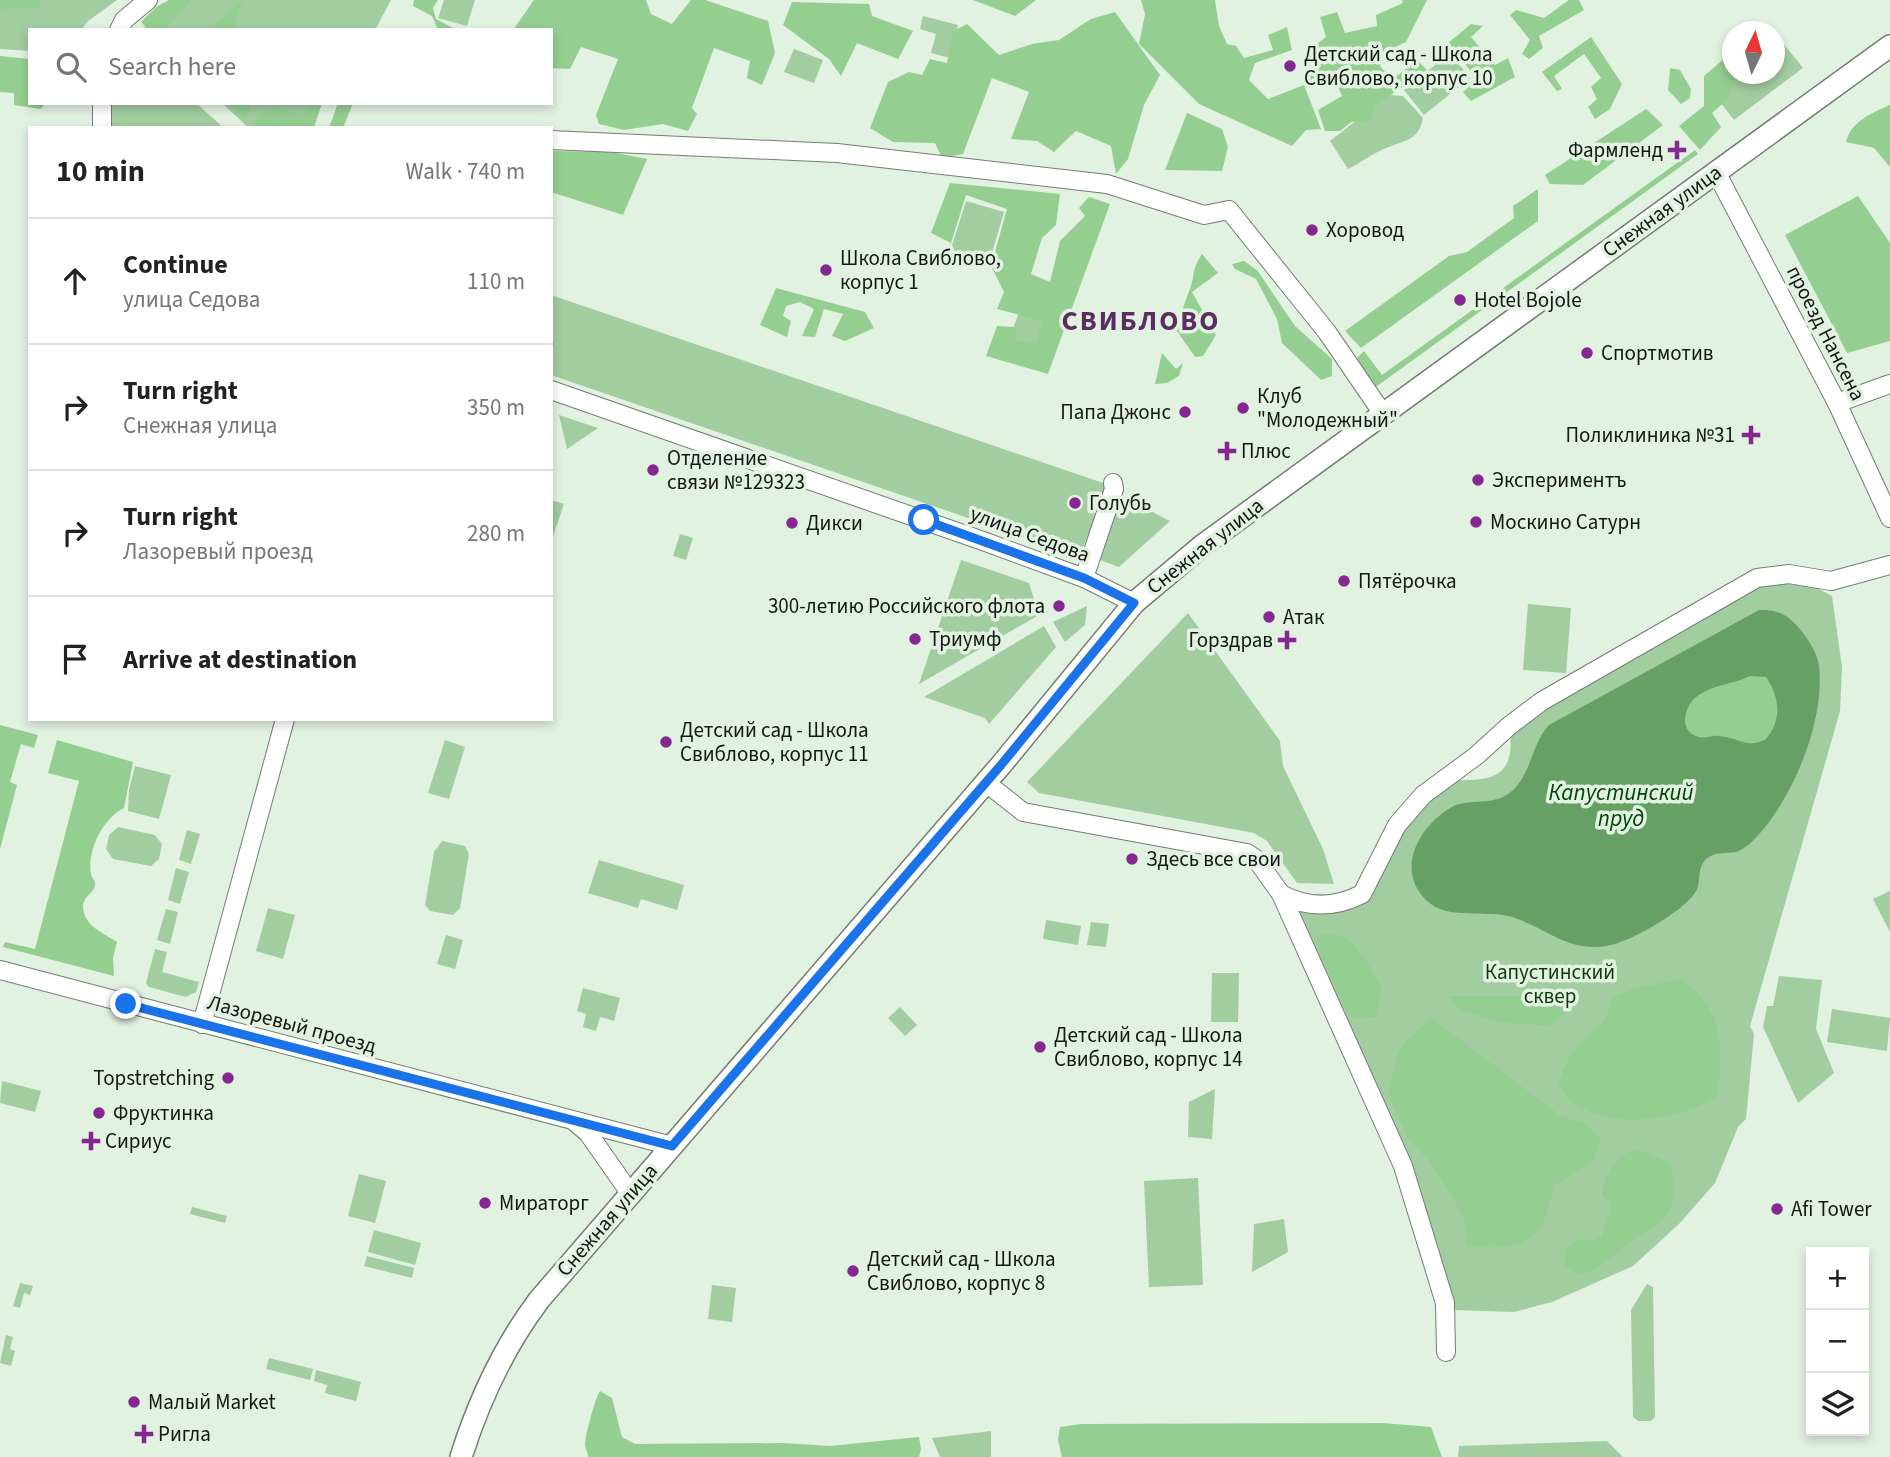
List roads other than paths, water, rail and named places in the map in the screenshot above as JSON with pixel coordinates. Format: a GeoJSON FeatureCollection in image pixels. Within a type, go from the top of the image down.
{"type":"FeatureCollection","features":[{"type":"Feature","properties":{"kind":"main road","name":"Снежная улица"},"geometry":{"type":"LineString","coordinates":[[461,1457],[477,1410],[518,1328],[985,782],[1134,603],[1175,565],[1890,46]]}},
{"type":"Feature","properties":{"kind":"street"},"geometry":{"type":"LineString","coordinates":[[120,28],[124,20],[148,0]]}},
{"type":"Feature","properties":{"kind":"street"},"geometry":{"type":"LineString","coordinates":[[102,105],[102,126]]}},
{"type":"Feature","properties":{"kind":"street"},"geometry":{"type":"LineString","coordinates":[[553,140],[837,153],[1107,184],[1204,215],[1229,209],[1327,332],[1383,414]]}},
{"type":"Feature","properties":{"kind":"street","name":"проезд Нансена"},"geometry":{"type":"LineString","coordinates":[[1716,172],[1836,403],[1890,518]]}},
{"type":"Feature","properties":{"kind":"street"},"geometry":{"type":"LineString","coordinates":[[1836,403],[1890,384]]}},
{"type":"Feature","properties":{"kind":"street","name":"улица Седова"},"geometry":{"type":"LineString","coordinates":[[553,391],[1084,578],[1134,603]]}},
{"type":"Feature","properties":{"kind":"street"},"geometry":{"type":"LineString","coordinates":[[1084,578],[1115,489],[1113,483]]}},
{"type":"Feature","properties":{"kind":"street"},"geometry":{"type":"LineString","coordinates":[[1280,894],[1298,903],[1315,905],[1352,899],[1362,894],[1397,825],[1423,795],[1476,756],[1509,726],[1542,701],[1757,578],[1789,574],[1831,581],[1890,565]]}},
{"type":"Feature","properties":{"kind":"street"},"geometry":{"type":"LineString","coordinates":[[202,1024],[284,721]]}},
{"type":"Feature","properties":{"kind":"street"},"geometry":{"type":"LineString","coordinates":[[985,782],[1023,812],[1247,853],[1256,859],[1280,894],[1403,1166],[1445,1303],[1446,1352]]}},
{"type":"Feature","properties":{"kind":"street","name":"Лазоревый проезд"},"geometry":{"type":"LineString","coordinates":[[0,970],[672,1146]]}},
{"type":"Feature","properties":{"kind":"street"},"geometry":{"type":"LineString","coordinates":[[572,1120],[588,1133],[631,1193]]}},
{"type":"Feature","properties":{"kind":"water","name":"Капустинский пруд"},"geometry":{"type":"Polygon","coordinates":[[[1759,610],[1777,612],[1791,620],[1809,641],[1818,661],[1820,687],[1812,732],[1796,776],[1774,816],[1759,835],[1742,849],[1706,859],[1701,867],[1695,893],[1679,909],[1641,933],[1616,944],[1592,947],[1580,945],[1512,917],[1445,910],[1426,900],[1412,875],[1415,850],[1429,826],[1450,808],[1498,799],[1514,789],[1525,774],[1539,740],[1549,725],[1759,610]],[[1750,676],[1702,693],[1691,702],[1686,713],[1688,730],[1704,738],[1720,736],[1748,743],[1766,739],[1775,725],[1777,709],[1774,693],[1766,677],[1750,676]]]}},
{"type":"Feature","properties":{"kind":"place","name":"Детский сад - Школа Свиблово, корпус 10"},"geometry":{"type":"Point","coordinates":[1290,66]}},
{"type":"Feature","properties":{"kind":"place","name":"Фармленд"},"geometry":{"type":"Point","coordinates":[1677,150]}},
{"type":"Feature","properties":{"kind":"place","name":"Хоровод"},"geometry":{"type":"Point","coordinates":[1312,230]}},
{"type":"Feature","properties":{"kind":"place","name":"Школа Свиблово, корпус 1"},"geometry":{"type":"Point","coordinates":[826,270]}},
{"type":"Feature","properties":{"kind":"place","name":"Hotel Bojole"},"geometry":{"type":"Point","coordinates":[1460,300]}},
{"type":"Feature","properties":{"kind":"place","name":"Спортмотив"},"geometry":{"type":"Point","coordinates":[1587,353]}},
{"type":"Feature","properties":{"kind":"place","name":"Клуб \"Молодежный\""},"geometry":{"type":"Point","coordinates":[1243,408]}},
{"type":"Feature","properties":{"kind":"place","name":"Папа Джонс"},"geometry":{"type":"Point","coordinates":[1185,412]}},
{"type":"Feature","properties":{"kind":"place","name":"Поликлиника №31"},"geometry":{"type":"Point","coordinates":[1751,435]}},
{"type":"Feature","properties":{"kind":"place","name":"Плюс"},"geometry":{"type":"Point","coordinates":[1227,451]}},
{"type":"Feature","properties":{"kind":"place","name":"Отделение связи №129323"},"geometry":{"type":"Point","coordinates":[653,470]}},
{"type":"Feature","properties":{"kind":"place","name":"Экспериментъ"},"geometry":{"type":"Point","coordinates":[1478,480]}},
{"type":"Feature","properties":{"kind":"place","name":"Голубь"},"geometry":{"type":"Point","coordinates":[1075,503]}},
{"type":"Feature","properties":{"kind":"place","name":"Москино Сатурн"},"geometry":{"type":"Point","coordinates":[1476,522]}},
{"type":"Feature","properties":{"kind":"place","name":"Дикси"},"geometry":{"type":"Point","coordinates":[792,523]}},
{"type":"Feature","properties":{"kind":"place","name":"Пятёрочка"},"geometry":{"type":"Point","coordinates":[1344,581]}},
{"type":"Feature","properties":{"kind":"place","name":"300-летию Российского флота"},"geometry":{"type":"Point","coordinates":[1059,606]}},
{"type":"Feature","properties":{"kind":"place","name":"Атак"},"geometry":{"type":"Point","coordinates":[1269,617]}},
{"type":"Feature","properties":{"kind":"place","name":"Триумф"},"geometry":{"type":"Point","coordinates":[915,639]}},
{"type":"Feature","properties":{"kind":"place","name":"Горздрав"},"geometry":{"type":"Point","coordinates":[1287,640]}},
{"type":"Feature","properties":{"kind":"place","name":"Детский сад - Школа Свиблово, корпус 11"},"geometry":{"type":"Point","coordinates":[666,742]}},
{"type":"Feature","properties":{"kind":"place","name":"Здесь все свои"},"geometry":{"type":"Point","coordinates":[1132,859]}},
{"type":"Feature","properties":{"kind":"place","name":"Детский сад - Школа Свиблово, корпус 14"},"geometry":{"type":"Point","coordinates":[1040,1047]}},
{"type":"Feature","properties":{"kind":"place","name":"Topstretching"},"geometry":{"type":"Point","coordinates":[228,1078]}},
{"type":"Feature","properties":{"kind":"place","name":"Фруктинка"},"geometry":{"type":"Point","coordinates":[99,1113]}},
{"type":"Feature","properties":{"kind":"place","name":"Сириус"},"geometry":{"type":"Point","coordinates":[91,1141]}},
{"type":"Feature","properties":{"kind":"place","name":"Мираторг"},"geometry":{"type":"Point","coordinates":[485,1203]}},
{"type":"Feature","properties":{"kind":"place","name":"Afi Tower"},"geometry":{"type":"Point","coordinates":[1777,1209]}},
{"type":"Feature","properties":{"kind":"place","name":"Детский сад - Школа Свиблово, корпус 8"},"geometry":{"type":"Point","coordinates":[853,1271]}},
{"type":"Feature","properties":{"kind":"place","name":"Малый Market"},"geometry":{"type":"Point","coordinates":[134,1402]}},
{"type":"Feature","properties":{"kind":"place","name":"Ригла"},"geometry":{"type":"Point","coordinates":[144,1434]}},
{"type":"Feature","properties":{"kind":"district","name":"СВИБЛОВО"},"geometry":{"type":"Point","coordinates":[1141,321]}},
{"type":"Feature","properties":{"kind":"park label","name":"Капустинский сквер"},"geometry":{"type":"Point","coordinates":[1550,984]}}]}
